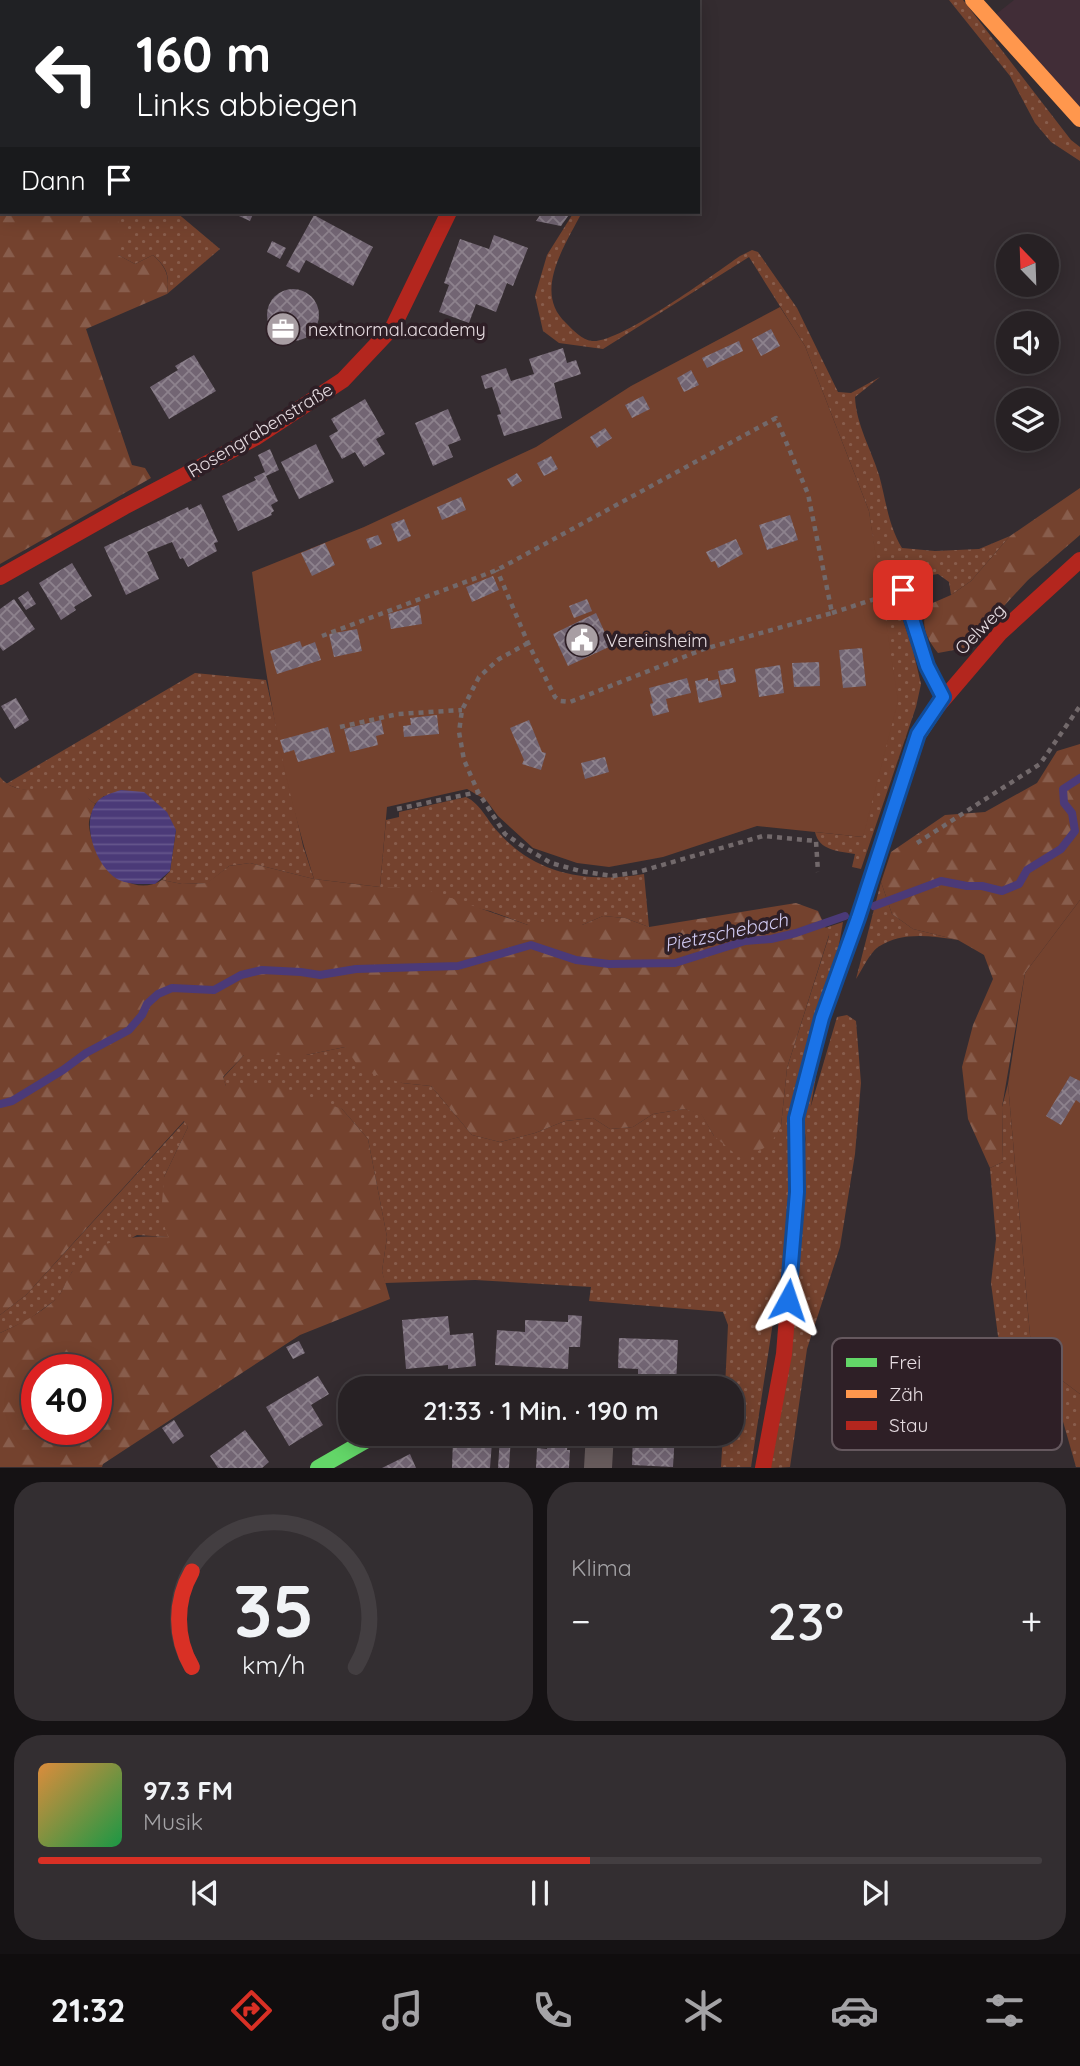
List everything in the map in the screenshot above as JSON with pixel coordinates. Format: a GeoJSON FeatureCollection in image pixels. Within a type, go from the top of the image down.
{"type":"FeatureCollection","features":[{"type":"Feature","properties":{"kind":"street"},"geometry":{"type":"LineString","coordinates":[[973,0],[1080,119]]}},
{"type":"Feature","properties":{"kind":"street","name":"Rosengrabenstraße"},"geometry":{"type":"LineString","coordinates":[[0,578],[124,507],[255,438],[344,380],[393,327],[448,214]]}},
{"type":"Feature","properties":{"kind":"street","name":"Oelweg"},"geometry":{"type":"LineString","coordinates":[[763,1468],[784,1354],[797,1192],[796,1118],[822,1018],[918,734],[943,697],[1000,633],[1080,560]]}},
{"type":"Feature","properties":{"kind":"street"},"geometry":{"type":"LineString","coordinates":[[318,1468],[357,1446]]}},
{"type":"Feature","properties":{"kind":"street"},"geometry":{"type":"LineString","coordinates":[[598,1468],[599,1446]]}},
{"type":"Feature","properties":{"kind":"lane"},"geometry":{"type":"LineString","coordinates":[[903,590],[927,666],[943,697]]}},
{"type":"Feature","properties":{"kind":"path"},"geometry":{"type":"LineString","coordinates":[[322,636],[497,570],[776,418],[808,494],[832,613]]}},
{"type":"Feature","properties":{"kind":"path"},"geometry":{"type":"LineString","coordinates":[[497,570],[528,643],[555,697],[560,701],[570,702],[704,649],[903,590]]}},
{"type":"Feature","properties":{"kind":"path"},"geometry":{"type":"LineString","coordinates":[[528,643],[499,659],[479,677],[462,710],[459,732],[464,760],[478,792],[505,834],[551,863],[612,876],[638,872],[763,836],[816,841],[818,872]]}},
{"type":"Feature","properties":{"kind":"path"},"geometry":{"type":"LineString","coordinates":[[909,849],[976,803],[1040,764],[1080,706]]}},
{"type":"Feature","properties":{"kind":"path"},"geometry":{"type":"LineString","coordinates":[[340,727],[398,715],[462,710]]}},
{"type":"Feature","properties":{"kind":"path"},"geometry":{"type":"LineString","coordinates":[[397,809],[478,792]]}},
{"type":"Feature","properties":{"kind":"shaded area"},"geometry":{"type":"Polygon","coordinates":[[[1014,0],[1080,0],[1080,119],[990,19],[1014,0]]]}},
{"type":"Feature","properties":{"kind":"shaded area"},"geometry":{"type":"Polygon","coordinates":[[[121,790],[144,792],[167,812],[176,830],[170,871],[155,884],[130,883],[117,879],[103,864],[93,843],[90,832],[92,811],[102,798],[121,790]]]}},
{"type":"Feature","properties":{"kind":"green space"},"geometry":{"type":"Polygon","coordinates":[[[949,0],[963,0],[1071,140],[1080,147],[1080,161],[1051,142],[1035,123],[1010,76],[949,0]]]}},
{"type":"Feature","properties":{"kind":"green space"},"geometry":{"type":"Polygon","coordinates":[[[0,214],[114,214],[125,235],[118,255],[135,264],[153,255],[164,268],[168,282],[167,294],[86,329],[132,465],[145,468],[151,478],[0,564],[0,214]]]}},
{"type":"Feature","properties":{"kind":"green space"},"geometry":{"type":"Polygon","coordinates":[[[178,214],[220,249],[167,294],[166,272],[153,255],[135,264],[118,255],[115,215],[178,214]]]}},
{"type":"Feature","properties":{"kind":"green space"},"geometry":{"type":"Polygon","coordinates":[[[573,214],[581,214],[555,268],[552,297],[556,311],[566,323],[585,339],[592,341],[623,332],[740,256],[752,250],[758,252],[797,308],[838,392],[851,393],[880,377],[855,397],[856,407],[879,475],[890,521],[902,548],[935,551],[979,549],[1010,536],[971,581],[951,595],[949,582],[938,574],[900,580],[893,590],[921,684],[916,707],[861,869],[852,867],[855,854],[825,847],[815,832],[863,837],[881,600],[869,511],[805,346],[749,257],[603,349],[559,343],[543,331],[535,296],[547,255],[573,214]]]}},
{"type":"Feature","properties":{"kind":"green space"},"geometry":{"type":"Polygon","coordinates":[[[780,307],[805,346],[869,511],[898,701],[863,837],[757,826],[663,857],[609,867],[577,863],[533,848],[498,816],[486,800],[467,789],[387,807],[380,887],[314,879],[293,804],[276,727],[252,572],[364,527],[536,447],[631,386],[780,307]]]}},
{"type":"Feature","properties":{"kind":"green space"},"geometry":{"type":"Polygon","coordinates":[[[1080,488],[1080,535],[1028,580],[965,648],[938,653],[925,630],[924,618],[928,605],[951,595],[971,581],[1010,536],[1080,488]]]}},
{"type":"Feature","properties":{"kind":"green space"},"geometry":{"type":"Polygon","coordinates":[[[195,673],[266,680],[303,846],[314,879],[250,863],[229,866],[208,883],[182,884],[162,880],[170,871],[176,830],[104,796],[95,804],[69,790],[24,790],[6,784],[195,673]]]}},
{"type":"Feature","properties":{"kind":"green space"},"geometry":{"type":"Polygon","coordinates":[[[1080,744],[1080,900],[1025,973],[1002,1107],[1003,1162],[990,1168],[968,1119],[962,1067],[973,1025],[993,979],[984,955],[958,940],[913,929],[892,914],[881,882],[891,852],[945,815],[985,812],[1037,783],[1057,751],[1080,744]]]}},
{"type":"Feature","properties":{"kind":"green space"},"geometry":{"type":"Polygon","coordinates":[[[0,777],[8,785],[18,788],[72,789],[84,794],[95,804],[89,823],[97,851],[114,873],[137,885],[149,885],[162,880],[182,884],[207,883],[229,866],[250,863],[314,879],[380,887],[419,887],[528,925],[582,925],[603,916],[625,918],[649,927],[796,903],[818,911],[829,935],[787,1068],[781,1126],[770,1145],[750,1155],[733,1152],[714,1136],[701,1114],[684,1109],[653,1114],[633,1127],[610,1129],[593,1118],[565,1121],[535,1133],[500,1142],[472,1135],[431,1086],[402,1083],[361,1070],[345,1047],[306,1055],[244,1055],[223,1077],[226,1086],[274,1085],[342,1109],[368,1139],[387,1237],[382,1271],[390,1299],[300,1335],[102,1467],[0,1467],[0,1333],[55,1300],[81,1261],[92,1252],[127,1238],[168,1237],[161,1216],[164,1177],[188,1127],[184,1121],[26,1295],[0,1315],[0,777]]]}},
{"type":"Feature","properties":{"kind":"green space"},"geometry":{"type":"Polygon","coordinates":[[[466,797],[476,804],[495,829],[514,847],[530,859],[548,867],[585,876],[624,877],[644,874],[649,927],[625,918],[603,916],[582,925],[528,925],[490,911],[380,887],[386,820],[399,817],[399,812],[466,797]]]}},
{"type":"Feature","properties":{"kind":"green space"},"geometry":{"type":"Polygon","coordinates":[[[881,882],[892,914],[913,929],[958,940],[917,936],[887,942],[875,950],[856,979],[881,882]]]}},
{"type":"Feature","properties":{"kind":"green space"},"geometry":{"type":"Polygon","coordinates":[[[1080,900],[1080,1394],[1062,1380],[1062,1338],[1030,1338],[1008,1084],[1025,973],[1080,900]]]}},
{"type":"Feature","properties":{"kind":"green space"},"geometry":{"type":"Polygon","coordinates":[[[843,922],[773,1322],[751,1467],[721,1467],[722,1446],[744,1446],[744,1376],[726,1376],[728,1325],[723,1312],[589,1301],[591,1287],[475,1280],[385,1283],[382,1271],[387,1237],[368,1139],[342,1109],[244,1087],[226,1086],[223,1078],[244,1055],[306,1055],[345,1047],[402,1083],[431,1086],[472,1135],[500,1142],[535,1133],[565,1121],[593,1118],[610,1129],[633,1127],[653,1114],[684,1109],[701,1113],[714,1136],[781,1126],[787,1068],[829,936],[825,928],[843,922]]]}},
{"type":"Feature","properties":{"kind":"green space"},"geometry":{"type":"Polygon","coordinates":[[[847,1015],[856,1021],[861,1083],[855,1154],[840,1247],[807,1349],[790,1467],[770,1468],[808,1116],[837,1017],[847,1015]]]}},
{"type":"Feature","properties":{"kind":"green space"},"geometry":{"type":"Polygon","coordinates":[[[1008,1084],[1030,1338],[999,1338],[991,1283],[996,1239],[990,1168],[1003,1162],[1002,1107],[1008,1084]]]}},
{"type":"Feature","properties":{"kind":"green space"},"geometry":{"type":"Polygon","coordinates":[[[185,1121],[188,1127],[164,1177],[168,1237],[137,1235],[72,1272],[58,1298],[28,1320],[0,1333],[0,1315],[26,1295],[185,1121]]]}},
{"type":"Feature","properties":{"kind":"green space"},"geometry":{"type":"Polygon","coordinates":[[[1062,1380],[1080,1394],[1080,1467],[1076,1467],[1062,1418],[1062,1380]]]}},
{"type":"Feature","properties":{"kind":"building"},"geometry":{"type":"Polygon","coordinates":[[[234,214],[253,214],[250,221],[234,214]]]}},
{"type":"Feature","properties":{"kind":"building"},"geometry":{"type":"Polygon","coordinates":[[[541,214],[570,214],[561,226],[536,221],[541,214]]]}},
{"type":"Feature","properties":{"kind":"building"},"geometry":{"type":"Polygon","coordinates":[[[314,215],[373,247],[353,286],[306,260],[299,273],[286,266],[314,215]]]}},
{"type":"Feature","properties":{"kind":"building"},"geometry":{"type":"Polygon","coordinates":[[[494,235],[528,248],[513,286],[507,283],[496,312],[476,304],[469,323],[439,312],[449,285],[444,283],[460,239],[489,249],[494,235]]]}},
{"type":"Feature","properties":{"kind":"building"},"geometry":{"type":"Polygon","coordinates":[[[272,241],[286,248],[280,259],[267,252],[272,241]]]}},
{"type":"Feature","properties":{"kind":"building"},"geometry":{"type":"Polygon","coordinates":[[[293,289],[303,291],[311,297],[317,305],[317,325],[311,333],[303,339],[293,341],[283,339],[275,333],[269,325],[267,315],[269,305],[275,297],[283,291],[293,289]]]}},
{"type":"Feature","properties":{"kind":"building"},"geometry":{"type":"Polygon","coordinates":[[[771,329],[780,346],[761,356],[752,339],[771,329]]]}},
{"type":"Feature","properties":{"kind":"building"},"geometry":{"type":"Polygon","coordinates":[[[739,341],[743,351],[707,368],[702,358],[739,341]]]}},
{"type":"Feature","properties":{"kind":"building"},"geometry":{"type":"Polygon","coordinates":[[[563,348],[567,363],[576,360],[581,374],[554,383],[562,418],[504,436],[497,415],[501,414],[492,387],[485,389],[481,376],[506,368],[511,381],[534,374],[529,359],[563,348]]]}},
{"type":"Feature","properties":{"kind":"building"},"geometry":{"type":"Polygon","coordinates":[[[194,355],[216,391],[169,419],[150,387],[178,370],[175,366],[194,355]]]}},
{"type":"Feature","properties":{"kind":"building"},"geometry":{"type":"Polygon","coordinates":[[[691,370],[699,385],[684,392],[677,378],[691,370]]]}},
{"type":"Feature","properties":{"kind":"building"},"geometry":{"type":"Polygon","coordinates":[[[643,396],[650,409],[632,418],[625,405],[643,396]]]}},
{"type":"Feature","properties":{"kind":"building"},"geometry":{"type":"Polygon","coordinates":[[[365,399],[385,434],[376,439],[385,454],[364,467],[355,452],[342,459],[329,436],[338,431],[331,419],[365,399]]]}},
{"type":"Feature","properties":{"kind":"building"},"geometry":{"type":"Polygon","coordinates":[[[448,409],[461,440],[448,445],[453,457],[433,466],[415,423],[448,409]]]}},
{"type":"Feature","properties":{"kind":"building"},"geometry":{"type":"Polygon","coordinates":[[[605,428],[612,438],[597,448],[590,437],[605,428]]]}},
{"type":"Feature","properties":{"kind":"building"},"geometry":{"type":"Polygon","coordinates":[[[316,444],[334,482],[299,499],[281,462],[316,444]]]}},
{"type":"Feature","properties":{"kind":"building"},"geometry":{"type":"Polygon","coordinates":[[[270,449],[279,470],[266,476],[278,501],[271,505],[274,511],[272,515],[238,531],[222,496],[256,480],[254,477],[265,472],[258,455],[270,449]]]}},
{"type":"Feature","properties":{"kind":"building"},"geometry":{"type":"Polygon","coordinates":[[[551,456],[558,469],[544,476],[537,463],[551,456]]]}},
{"type":"Feature","properties":{"kind":"building"},"geometry":{"type":"Polygon","coordinates":[[[517,473],[522,481],[512,487],[507,479],[517,473]]]}},
{"type":"Feature","properties":{"kind":"building"},"geometry":{"type":"Polygon","coordinates":[[[461,497],[466,510],[442,520],[437,507],[461,497]]]}},
{"type":"Feature","properties":{"kind":"building"},"geometry":{"type":"Polygon","coordinates":[[[201,504],[218,542],[214,543],[217,551],[188,567],[183,558],[180,559],[172,542],[147,552],[159,579],[126,595],[104,547],[188,507],[189,510],[201,504]]]}},
{"type":"Feature","properties":{"kind":"building"},"geometry":{"type":"Polygon","coordinates":[[[790,515],[798,540],[767,550],[759,525],[790,515]]]}},
{"type":"Feature","properties":{"kind":"building"},"geometry":{"type":"Polygon","coordinates":[[[404,519],[411,536],[398,542],[391,524],[404,519]]]}},
{"type":"Feature","properties":{"kind":"building"},"geometry":{"type":"Polygon","coordinates":[[[378,535],[382,544],[370,549],[366,539],[378,535]]]}},
{"type":"Feature","properties":{"kind":"building"},"geometry":{"type":"Polygon","coordinates":[[[736,539],[743,554],[718,568],[706,552],[736,539]]]}},
{"type":"Feature","properties":{"kind":"building"},"geometry":{"type":"Polygon","coordinates":[[[325,543],[335,565],[312,576],[301,553],[325,543]]]}},
{"type":"Feature","properties":{"kind":"building"},"geometry":{"type":"Polygon","coordinates":[[[72,563],[92,596],[74,607],[76,610],[61,620],[39,583],[72,563]]]}},
{"type":"Feature","properties":{"kind":"building"},"geometry":{"type":"Polygon","coordinates":[[[493,576],[499,590],[472,602],[466,587],[493,576]]]}},
{"type":"Feature","properties":{"kind":"building"},"geometry":{"type":"Polygon","coordinates":[[[28,591],[36,604],[26,610],[18,598],[28,591]]]}},
{"type":"Feature","properties":{"kind":"building"},"geometry":{"type":"Polygon","coordinates":[[[14,599],[35,629],[3,651],[0,647],[0,609],[14,599]]]}},
{"type":"Feature","properties":{"kind":"building"},"geometry":{"type":"Polygon","coordinates":[[[587,599],[592,611],[574,618],[569,606],[587,599]]]}},
{"type":"Feature","properties":{"kind":"building"},"geometry":{"type":"Polygon","coordinates":[[[419,605],[422,624],[391,629],[388,614],[419,605]]]}},
{"type":"Feature","properties":{"kind":"building","name":"Vereinsheim"},"geometry":{"type":"Polygon","coordinates":[[[596,613],[611,646],[568,666],[553,634],[596,613]]]}},
{"type":"Feature","properties":{"kind":"building"},"geometry":{"type":"Polygon","coordinates":[[[357,629],[362,651],[334,657],[329,634],[357,629]]]}},
{"type":"Feature","properties":{"kind":"building"},"geometry":{"type":"Polygon","coordinates":[[[300,641],[302,647],[315,642],[321,660],[277,674],[270,651],[300,641]]]}},
{"type":"Feature","properties":{"kind":"building"},"geometry":{"type":"Polygon","coordinates":[[[862,648],[866,686],[843,688],[839,650],[862,648]]]}},
{"type":"Feature","properties":{"kind":"building"},"geometry":{"type":"Polygon","coordinates":[[[819,662],[820,686],[794,687],[792,663],[819,662]]]}},
{"type":"Feature","properties":{"kind":"building"},"geometry":{"type":"Polygon","coordinates":[[[780,665],[784,693],[759,697],[755,669],[780,665]]]}},
{"type":"Feature","properties":{"kind":"building"},"geometry":{"type":"Polygon","coordinates":[[[733,668],[736,682],[721,685],[718,671],[733,668]]]}},
{"type":"Feature","properties":{"kind":"building"},"geometry":{"type":"Polygon","coordinates":[[[687,678],[691,693],[666,699],[669,712],[653,716],[649,688],[687,678]]]}},
{"type":"Feature","properties":{"kind":"building"},"geometry":{"type":"Polygon","coordinates":[[[708,678],[708,681],[718,679],[722,697],[699,703],[695,681],[708,678]]]}},
{"type":"Feature","properties":{"kind":"building"},"geometry":{"type":"Polygon","coordinates":[[[16,698],[29,720],[15,729],[1,706],[16,698]]]}},
{"type":"Feature","properties":{"kind":"building"},"geometry":{"type":"Polygon","coordinates":[[[437,715],[439,734],[404,737],[403,726],[411,725],[410,718],[437,715]]]}},
{"type":"Feature","properties":{"kind":"building"},"geometry":{"type":"Polygon","coordinates":[[[381,720],[384,734],[376,736],[378,745],[350,752],[344,729],[381,720]]]}},
{"type":"Feature","properties":{"kind":"building"},"geometry":{"type":"Polygon","coordinates":[[[529,720],[542,752],[546,753],[541,770],[522,764],[524,760],[510,728],[529,720]]]}},
{"type":"Feature","properties":{"kind":"building"},"geometry":{"type":"Polygon","coordinates":[[[328,727],[335,752],[298,762],[294,750],[284,753],[280,740],[328,727]]]}},
{"type":"Feature","properties":{"kind":"building"},"geometry":{"type":"Polygon","coordinates":[[[605,757],[609,772],[585,779],[581,763],[605,757]]]}},
{"type":"Feature","properties":{"kind":"building"},"geometry":{"type":"Polygon","coordinates":[[[1070,1076],[1080,1081],[1080,1103],[1076,1100],[1061,1125],[1046,1116],[1070,1076]]]}},
{"type":"Feature","properties":{"kind":"building"},"geometry":{"type":"Polygon","coordinates":[[[568,1315],[582,1316],[580,1347],[569,1347],[568,1369],[495,1365],[497,1330],[525,1332],[525,1320],[568,1322],[568,1315]]]}},
{"type":"Feature","properties":{"kind":"building"},"geometry":{"type":"Polygon","coordinates":[[[448,1316],[450,1335],[473,1333],[476,1366],[448,1369],[448,1365],[406,1369],[402,1320],[448,1316]]]}},
{"type":"Feature","properties":{"kind":"building"},"geometry":{"type":"Polygon","coordinates":[[[619,1338],[678,1340],[676,1376],[638,1376],[638,1369],[618,1368],[619,1338]]]}},
{"type":"Feature","properties":{"kind":"building"},"geometry":{"type":"Polygon","coordinates":[[[299,1341],[305,1353],[293,1359],[286,1347],[299,1341]]]}},
{"type":"Feature","properties":{"kind":"building"},"geometry":{"type":"Polygon","coordinates":[[[318,1376],[329,1394],[311,1405],[323,1425],[289,1446],[266,1407],[318,1376]]]}},
{"type":"Feature","properties":{"kind":"building"},"geometry":{"type":"Polygon","coordinates":[[[174,1420],[184,1436],[173,1444],[162,1428],[174,1420]]]}},
{"type":"Feature","properties":{"kind":"building"},"geometry":{"type":"Polygon","coordinates":[[[245,1430],[269,1462],[262,1468],[218,1468],[210,1456],[245,1430]]]}},
{"type":"Feature","properties":{"kind":"building"},"geometry":{"type":"Polygon","coordinates":[[[453,1446],[492,1446],[490,1468],[452,1468],[453,1446]]]}},
{"type":"Feature","properties":{"kind":"building"},"geometry":{"type":"Polygon","coordinates":[[[499,1446],[510,1446],[509,1468],[498,1468],[499,1446]]]}},
{"type":"Feature","properties":{"kind":"building"},"geometry":{"type":"Polygon","coordinates":[[[547,1446],[567,1446],[567,1450],[570,1450],[569,1468],[536,1468],[537,1448],[547,1449],[547,1446]]]}},
{"type":"Feature","properties":{"kind":"building"},"geometry":{"type":"Polygon","coordinates":[[[633,1446],[674,1446],[673,1467],[632,1465],[633,1446]]]}},
{"type":"Feature","properties":{"kind":"building"},"geometry":{"type":"Polygon","coordinates":[[[410,1454],[416,1468],[382,1468],[410,1454]]]}},
{"type":"Feature","properties":{"kind":"waterway","name":"Pietzschebach"},"geometry":{"type":"LineString","coordinates":[[874,906],[941,881],[1002,891],[1019,884],[1027,870],[1061,849],[1075,831],[1072,813],[1064,803],[1063,789],[1080,778]]}},
{"type":"Feature","properties":{"kind":"waterway","name":"Pietzschebach"},"geometry":{"type":"LineString","coordinates":[[0,1104],[12,1101],[86,1053],[129,1030],[142,1015],[147,1004],[158,994],[172,988],[214,990],[241,975],[262,970],[320,975],[356,969],[458,966],[531,945],[576,960],[609,964],[675,963],[745,941],[796,933],[845,916]]}},
{"type":"Feature","properties":{"kind":"traffic: fast"},"geometry":{"type":"LineString","coordinates":[[823,1015],[918,735],[936,708]]}},
{"type":"Feature","properties":{"kind":"traffic: fast"},"geometry":{"type":"LineString","coordinates":[[318,1468],[356,1446]]}},
{"type":"Feature","properties":{"kind":"traffic: slow"},"geometry":{"type":"LineString","coordinates":[[973,0],[1080,119]]}},
{"type":"Feature","properties":{"kind":"traffic: jam"},"geometry":{"type":"LineString","coordinates":[[0,577],[124,507],[255,438],[343,380],[393,327],[448,214]]}},
{"type":"Feature","properties":{"kind":"traffic: jam"},"geometry":{"type":"LineString","coordinates":[[936,708],[1000,633],[1080,560]]}},
{"type":"Feature","properties":{"kind":"traffic: jam"},"geometry":{"type":"LineString","coordinates":[[763,1468],[784,1354],[797,1192],[796,1118],[823,1015]]}},
{"type":"Feature","properties":{"kind":"place","name":"nextnormal.academy"},"geometry":{"type":"Point","coordinates":[283,329]}},
{"type":"Feature","properties":{"kind":"place","name":"Vereinsheim"},"geometry":{"type":"Point","coordinates":[582,640]}},
{"type":"Feature","properties":{"kind":"route"},"geometry":{"type":"LineString","coordinates":[[788,1300],[797,1192],[796,1118],[822,1018],[918,734],[943,697],[927,666],[903,590]]}}]}
